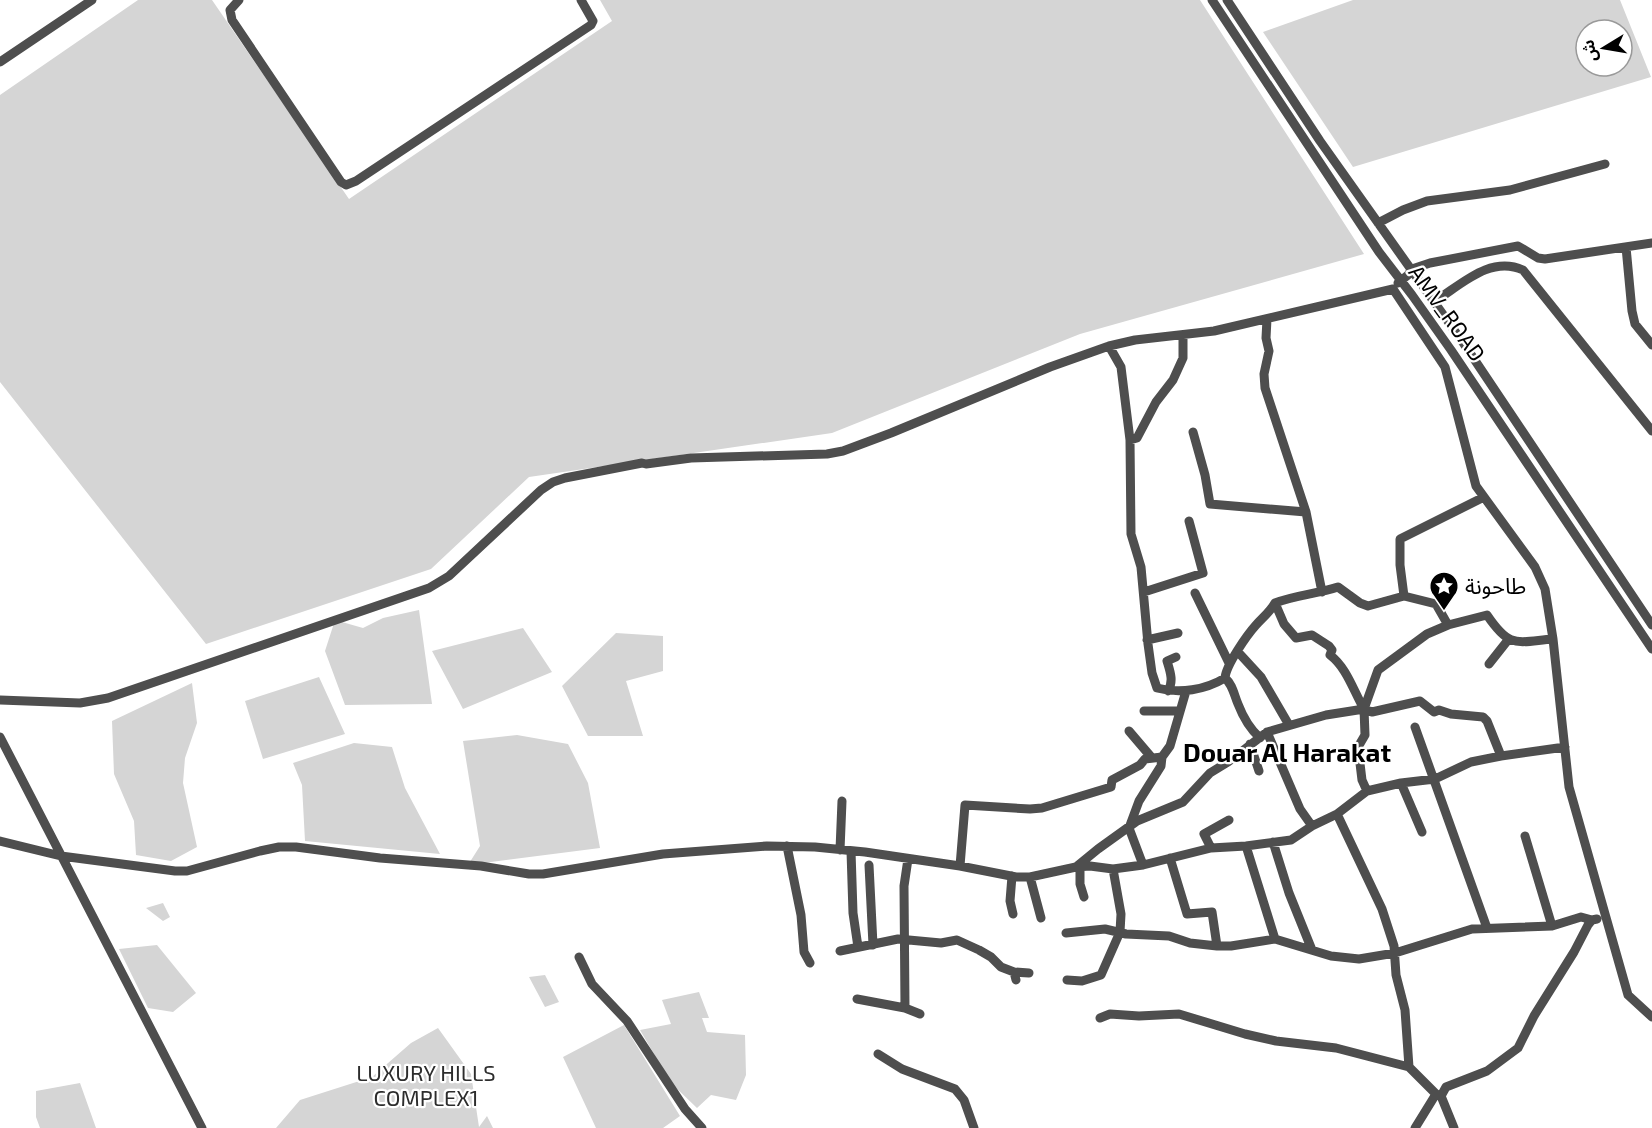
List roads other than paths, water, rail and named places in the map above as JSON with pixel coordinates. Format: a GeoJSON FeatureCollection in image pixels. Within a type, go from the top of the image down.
{"type":"FeatureCollection","features":[{"type":"Feature","properties":{"kind":"street"},"geometry":{"type":"LineString","coordinates":[[0,62],[92,0]]}},
{"type":"Feature","properties":{"kind":"street"},"geometry":{"type":"LineString","coordinates":[[239,0],[230,10],[232,20],[341,182],[346,185],[356,181],[591,25],[594,21],[582,0]]}},
{"type":"Feature","properties":{"kind":"street","name":"AMV_ROAD"},"geometry":{"type":"LineString","coordinates":[[1212,0],[1375,246],[1458,360],[1652,649]]}},
{"type":"Feature","properties":{"kind":"street"},"geometry":{"type":"LineString","coordinates":[[1227,0],[1320,141],[1434,301],[1652,625]]}},
{"type":"Feature","properties":{"kind":"street"},"geometry":{"type":"LineString","coordinates":[[1299,131],[1305,129],[1309,124]]}},
{"type":"Feature","properties":{"kind":"street"},"geometry":{"type":"LineString","coordinates":[[1310,148],[1320,141]]}},
{"type":"Feature","properties":{"kind":"street"},"geometry":{"type":"LineString","coordinates":[[1378,223],[1411,206],[1427,201],[1510,190],[1605,164]]}},
{"type":"Feature","properties":{"kind":"street"},"geometry":{"type":"LineString","coordinates":[[1375,246],[1377,238],[1388,237]]}},
{"type":"Feature","properties":{"kind":"street"},"geometry":{"type":"LineString","coordinates":[[0,700],[80,703],[108,698],[429,588],[449,576],[541,490],[559,480],[642,463],[646,465],[691,458],[827,454],[843,451],[920,422],[1050,367],[1109,346],[1136,340],[1214,331],[1393,290],[1399,280],[1408,275],[1412,269],[1430,263],[1518,246],[1538,258],[1545,259],[1652,243]]}},
{"type":"Feature","properties":{"kind":"street"},"geometry":{"type":"LineString","coordinates":[[1626,248],[1635,324],[1652,345]]}},
{"type":"Feature","properties":{"kind":"street"},"geometry":{"type":"LineString","coordinates":[[1434,301],[1483,270],[1509,266],[1523,270],[1652,431]]}},
{"type":"Feature","properties":{"kind":"street"},"geometry":{"type":"LineString","coordinates":[[1393,290],[1445,367],[1473,478],[1539,575],[1548,605],[1554,639],[1569,787],[1628,995],[1652,1017]]}},
{"type":"Feature","properties":{"kind":"street"},"geometry":{"type":"LineString","coordinates":[[1267,319],[1266,338],[1269,351],[1264,374],[1265,388],[1306,512],[1322,592]]}},
{"type":"Feature","properties":{"kind":"street"},"geometry":{"type":"LineString","coordinates":[[1131,440],[1137,438],[1156,402],[1173,380],[1183,358],[1182,335]]}},
{"type":"Feature","properties":{"kind":"street"},"geometry":{"type":"LineString","coordinates":[[1109,346],[1121,367],[1131,440],[1131,534],[1141,567],[1147,640],[1152,673],[1157,688],[1168,691],[1186,691],[1202,688],[1225,678]]}},
{"type":"Feature","properties":{"kind":"street"},"geometry":{"type":"LineString","coordinates":[[1193,432],[1210,504],[1306,512]]}},
{"type":"Feature","properties":{"kind":"street"},"geometry":{"type":"LineString","coordinates":[[1404,596],[1400,565],[1400,539],[1484,497]]}},
{"type":"Feature","properties":{"kind":"street"},"geometry":{"type":"LineString","coordinates":[[1144,592],[1203,573],[1189,521]]}},
{"type":"Feature","properties":{"kind":"street"},"geometry":{"type":"LineString","coordinates":[[1225,678],[1229,663],[1257,624],[1275,603],[1288,598],[1338,587],[1368,606],[1404,596],[1436,604],[1448,625]]}},
{"type":"Feature","properties":{"kind":"street"},"geometry":{"type":"LineString","coordinates":[[1195,593],[1229,663]]}},
{"type":"Feature","properties":{"kind":"street"},"geometry":{"type":"LineString","coordinates":[[1275,603],[1284,624],[1296,638],[1312,635],[1329,646],[1332,651],[1330,655],[1345,670],[1364,708],[1372,712],[1420,701],[1434,712],[1439,710],[1451,714],[1483,717],[1487,721],[1501,756]]}},
{"type":"Feature","properties":{"kind":"street"},"geometry":{"type":"LineString","coordinates":[[1367,791],[1362,780],[1357,754],[1365,735],[1364,708],[1378,670],[1427,634],[1448,625],[1487,615],[1500,634],[1508,640],[1515,642],[1554,639]]}},
{"type":"Feature","properties":{"kind":"street"},"geometry":{"type":"LineString","coordinates":[[1147,640],[1179,633]]}},
{"type":"Feature","properties":{"kind":"street"},"geometry":{"type":"LineString","coordinates":[[1489,664],[1508,640]]}},
{"type":"Feature","properties":{"kind":"street"},"geometry":{"type":"LineString","coordinates":[[1238,652],[1261,677],[1289,725]]}},
{"type":"Feature","properties":{"kind":"street"},"geometry":{"type":"LineString","coordinates":[[1168,691],[1171,686],[1171,674],[1167,660],[1176,657]]}},
{"type":"Feature","properties":{"kind":"street"},"geometry":{"type":"LineString","coordinates":[[1225,678],[1230,682],[1238,706],[1247,723],[1263,735],[1300,809],[1312,826]]}},
{"type":"Feature","properties":{"kind":"street"},"geometry":{"type":"LineString","coordinates":[[960,866],[965,805],[1042,808],[1111,788],[1112,780],[1140,765],[1145,759],[1157,758],[1170,746],[1186,691]]}},
{"type":"Feature","properties":{"kind":"street"},"geometry":{"type":"LineString","coordinates":[[1078,867],[1098,849],[1137,821],[1183,802],[1210,773],[1263,735],[1326,715],[1364,708]]}},
{"type":"Feature","properties":{"kind":"street"},"geometry":{"type":"LineString","coordinates":[[1144,711],[1179,711]]}},
{"type":"Feature","properties":{"kind":"street"},"geometry":{"type":"LineString","coordinates":[[1415,727],[1487,928]]}},
{"type":"Feature","properties":{"kind":"street"},"geometry":{"type":"LineString","coordinates":[[1130,731],[1157,758],[1161,766],[1139,801],[1129,828],[1143,865]]}},
{"type":"Feature","properties":{"kind":"street"},"geometry":{"type":"LineString","coordinates":[[0,737],[202,1128]]}},
{"type":"Feature","properties":{"kind":"street"},"geometry":{"type":"LineString","coordinates":[[1250,744],[1259,771]]}},
{"type":"Feature","properties":{"kind":"street"},"geometry":{"type":"LineString","coordinates":[[0,841],[61,856],[175,871],[201,868],[260,851],[296,847],[380,858],[481,866],[543,874],[663,854],[690,854],[759,846],[787,846],[851,851],[1030,877],[1078,867],[1113,869],[1143,865],[1211,848],[1291,840],[1312,826],[1337,814],[1367,791],[1401,783],[1435,779],[1472,762],[1565,747]]}},
{"type":"Feature","properties":{"kind":"street"},"geometry":{"type":"LineString","coordinates":[[1401,783],[1422,832]]}},
{"type":"Feature","properties":{"kind":"street"},"geometry":{"type":"LineString","coordinates":[[840,850],[842,801]]}},
{"type":"Feature","properties":{"kind":"street"},"geometry":{"type":"LineString","coordinates":[[1337,814],[1382,909],[1394,946],[1396,975],[1405,1010],[1409,1067]]}},
{"type":"Feature","properties":{"kind":"street"},"geometry":{"type":"LineString","coordinates":[[1211,848],[1204,834],[1229,820]]}},
{"type":"Feature","properties":{"kind":"street"},"geometry":{"type":"LineString","coordinates":[[1525,836],[1552,926]]}},
{"type":"Feature","properties":{"kind":"street"},"geometry":{"type":"LineString","coordinates":[[1274,842],[1289,893],[1312,950]]}},
{"type":"Feature","properties":{"kind":"street"},"geometry":{"type":"LineString","coordinates":[[787,846],[801,915],[804,952],[810,963]]}},
{"type":"Feature","properties":{"kind":"street"},"geometry":{"type":"LineString","coordinates":[[1246,846],[1275,939]]}},
{"type":"Feature","properties":{"kind":"street"},"geometry":{"type":"LineString","coordinates":[[851,851],[853,913],[858,947]]}},
{"type":"Feature","properties":{"kind":"street"},"geometry":{"type":"LineString","coordinates":[[1170,858],[1187,914],[1212,912],[1217,946]]}},
{"type":"Feature","properties":{"kind":"street"},"geometry":{"type":"LineString","coordinates":[[906,1008],[904,886],[908,859]]}},
{"type":"Feature","properties":{"kind":"street"},"geometry":{"type":"LineString","coordinates":[[869,865],[873,945]]}},
{"type":"Feature","properties":{"kind":"street"},"geometry":{"type":"LineString","coordinates":[[1078,867],[1084,897]]}},
{"type":"Feature","properties":{"kind":"street"},"geometry":{"type":"LineString","coordinates":[[1067,980],[1082,981],[1101,975],[1120,932],[1121,914],[1113,869]]}},
{"type":"Feature","properties":{"kind":"street"},"geometry":{"type":"LineString","coordinates":[[1012,876],[1010,901],[1012,915]]}},
{"type":"Feature","properties":{"kind":"street"},"geometry":{"type":"LineString","coordinates":[[1030,877],[1041,918]]}},
{"type":"Feature","properties":{"kind":"street"},"geometry":{"type":"LineString","coordinates":[[1066,933],[1105,929],[1168,936],[1217,946],[1275,939],[1330,956],[1359,960],[1395,953],[1472,929],[1552,926],[1581,918],[1592,920],[1604,916]]}},
{"type":"Feature","properties":{"kind":"street"},"geometry":{"type":"LineString","coordinates":[[1415,1128],[1446,1087],[1487,1071],[1518,1048],[1534,1016],[1575,952],[1592,920]]}},
{"type":"Feature","properties":{"kind":"street"},"geometry":{"type":"LineString","coordinates":[[840,951],[906,939],[941,943],[957,940],[991,957],[1000,967],[1015,976],[1029,973]]}},
{"type":"Feature","properties":{"kind":"street"},"geometry":{"type":"LineString","coordinates":[[579,957],[581,966],[592,984],[627,1020],[685,1109],[702,1128]]}},
{"type":"Feature","properties":{"kind":"street"},"geometry":{"type":"LineString","coordinates":[[857,999],[906,1008],[920,1014]]}},
{"type":"Feature","properties":{"kind":"street"},"geometry":{"type":"LineString","coordinates":[[1100,1018],[1110,1014],[1139,1016],[1179,1014],[1218,1027],[1276,1041],[1336,1048],[1409,1067],[1438,1095],[1454,1128]]}},
{"type":"Feature","properties":{"kind":"street"},"geometry":{"type":"LineString","coordinates":[[878,1054],[902,1070],[955,1089],[964,1100],[974,1128]]}},
{"type":"Feature","properties":{"kind":"place","name":"طاحونة"},"geometry":{"type":"Point","coordinates":[1444,612]}},
{"type":"Feature","properties":{"kind":"district","name":"Douar Al Harakat"},"geometry":{"type":"Point","coordinates":[1287,753]}},
{"type":"Feature","properties":{"kind":"park label","name":"LUXURY HILLS COMPLEX1"},"geometry":{"type":"Point","coordinates":[426,1086]}}]}
